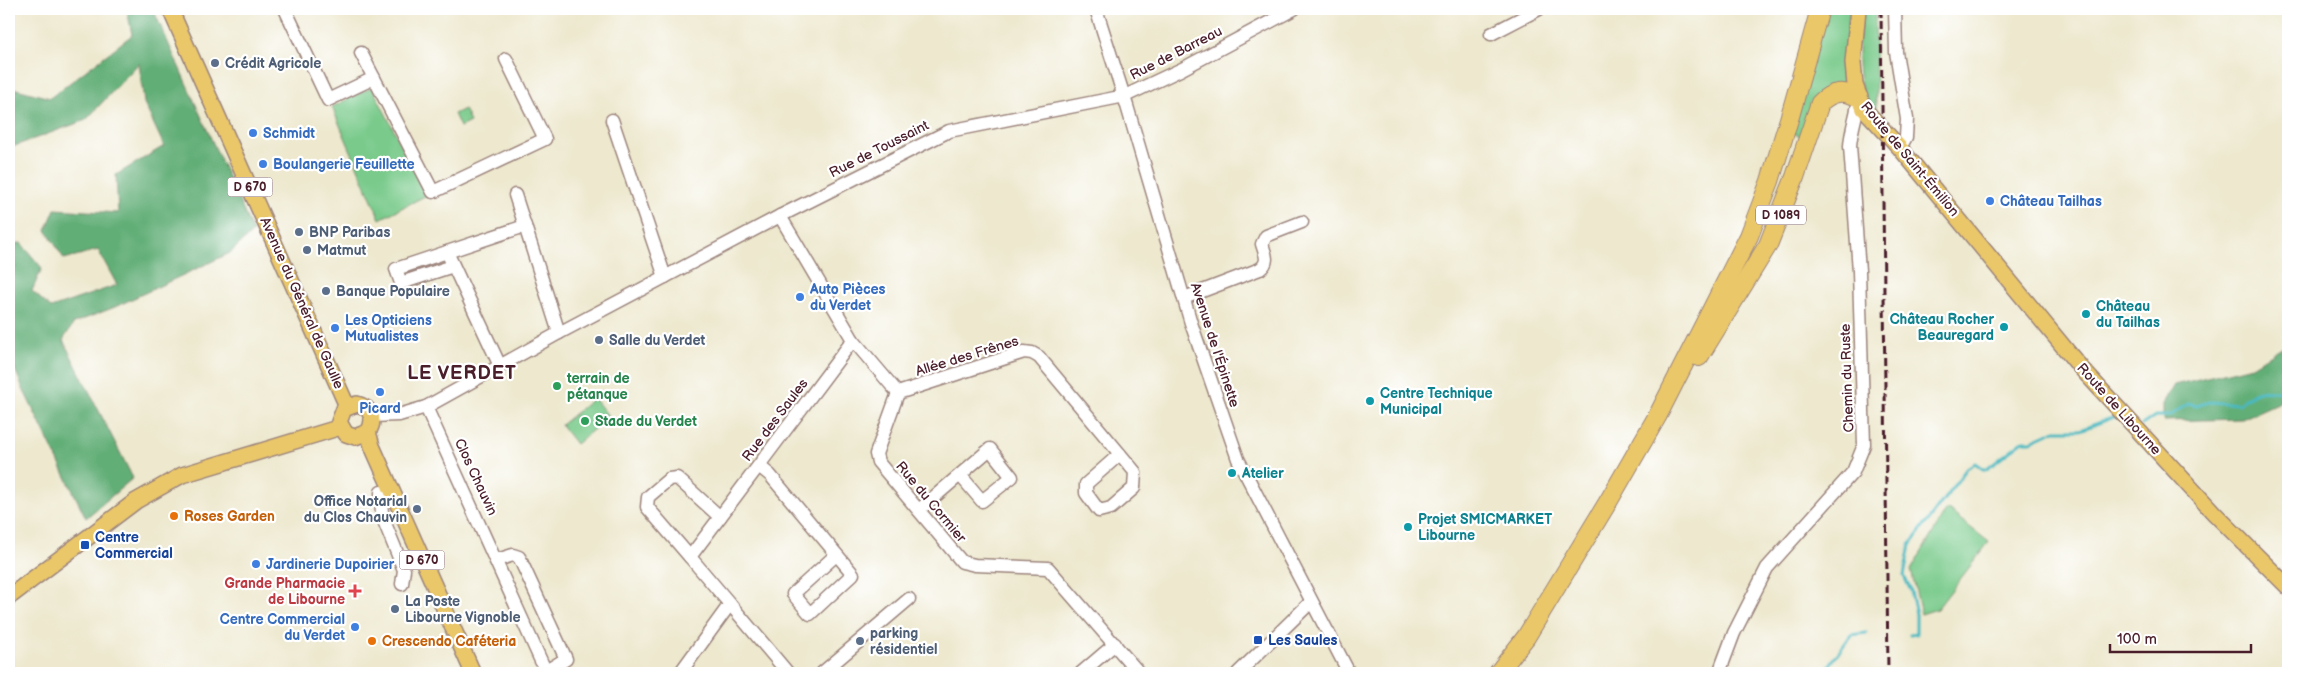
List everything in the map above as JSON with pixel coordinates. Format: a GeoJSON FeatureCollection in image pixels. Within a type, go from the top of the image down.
{"type":"FeatureCollection","features":[{"type":"Feature","properties":{"kind":"highway","name":"D 1089"},"geometry":{"type":"LineString","coordinates":[[1498,673],[1526,636],[1561,582],[1658,415],[1749,236],[1788,125],[1818,11]]}},
{"type":"Feature","properties":{"kind":"highway","name":"D 1089"},"geometry":{"type":"LineString","coordinates":[[1658,415],[1700,355],[1768,245],[1795,177],[1820,103],[1828,95],[1842,92],[1859,98]]}},
{"type":"Feature","properties":{"kind":"main road","name":"Avenue du Général de Gaulle"},"geometry":{"type":"LineString","coordinates":[[170,9],[348,406]]}},
{"type":"Feature","properties":{"kind":"main road","name":"Route de Saint-Émilion"},"geometry":{"type":"LineString","coordinates":[[1858,9],[1853,63],[1859,98],[1864,109],[1961,220]]}},
{"type":"Feature","properties":{"kind":"main road","name":"Route de Libourne"},"geometry":{"type":"LineString","coordinates":[[1961,220],[2081,368],[2214,512],[2288,587]]}},
{"type":"Feature","properties":{"kind":"main road","name":"Avenue du Général de Gaulle"},"geometry":{"type":"LineString","coordinates":[[340,427],[341,413],[348,406],[362,405],[372,416]]}},
{"type":"Feature","properties":{"kind":"main road"},"geometry":{"type":"LineString","coordinates":[[9,597],[136,501],[182,475],[340,427],[346,434],[361,435],[372,424],[372,416]]}},
{"type":"Feature","properties":{"kind":"main road","name":"D 670"},"geometry":{"type":"LineString","coordinates":[[361,435],[381,492],[462,673]]}},
{"type":"Feature","properties":{"kind":"main road","name":"D 670"},"geometry":{"type":"LineString","coordinates":[[361,435],[372,446],[473,673]]}},
{"type":"Feature","properties":{"kind":"street"},"geometry":{"type":"LineString","coordinates":[[285,9],[328,100],[374,78]]}},
{"type":"Feature","properties":{"kind":"street","name":"Avenue de l'Épinette"},"geometry":{"type":"LineString","coordinates":[[1096,9],[1125,96],[1184,298],[1238,459],[1348,673]]}},
{"type":"Feature","properties":{"kind":"street","name":"Rue de Barreau"},"geometry":{"type":"LineString","coordinates":[[1125,96],[1182,69],[1294,9]]}},
{"type":"Feature","properties":{"kind":"street"},"geometry":{"type":"LineString","coordinates":[[1490,34],[1539,9]]}},
{"type":"Feature","properties":{"kind":"street"},"geometry":{"type":"LineString","coordinates":[[1895,9],[1896,52],[1907,120],[1906,137],[1900,148]]}},
{"type":"Feature","properties":{"kind":"street"},"geometry":{"type":"LineString","coordinates":[[361,52],[433,192],[545,139],[506,59]]}},
{"type":"Feature","properties":{"kind":"street","name":"Rue de Toussaint"},"geometry":{"type":"LineString","coordinates":[[372,416],[399,414],[426,407],[664,277],[949,131],[1125,96]]}},
{"type":"Feature","properties":{"kind":"street","name":"Chemin du Ruste"},"geometry":{"type":"LineString","coordinates":[[1719,673],[1734,633],[1768,568],[1853,472],[1864,445],[1860,301],[1851,129],[1857,114],[1859,98]]}},
{"type":"Feature","properties":{"kind":"street"},"geometry":{"type":"LineString","coordinates":[[612,120],[664,277]]}},
{"type":"Feature","properties":{"kind":"street"},"geometry":{"type":"LineString","coordinates":[[515,195],[559,333]]}},
{"type":"Feature","properties":{"kind":"street"},"geometry":{"type":"LineString","coordinates":[[780,216],[852,340],[898,393]]}},
{"type":"Feature","properties":{"kind":"street"},"geometry":{"type":"LineString","coordinates":[[1184,298],[1260,270],[1266,264],[1267,259],[1262,244],[1266,236],[1302,222]]}},
{"type":"Feature","properties":{"kind":"street"},"geometry":{"type":"LineString","coordinates":[[453,266],[401,283],[396,269],[525,226]]}},
{"type":"Feature","properties":{"kind":"street"},"geometry":{"type":"LineString","coordinates":[[447,252],[500,366]]}},
{"type":"Feature","properties":{"kind":"street","name":"Rue des Saules"},"geometry":{"type":"LineString","coordinates":[[690,557],[852,340]]}},
{"type":"Feature","properties":{"kind":"street","name":"Allée des Frênes"},"geometry":{"type":"LineString","coordinates":[[898,393],[1024,352],[1032,353],[1039,357],[1120,454],[1135,472],[1134,488],[1111,508],[1099,511],[1086,493],[1086,484],[1120,454]]}},
{"type":"Feature","properties":{"kind":"street","name":"Rue du Cormier"},"geometry":{"type":"LineString","coordinates":[[898,393],[876,454],[878,462],[962,562],[1048,568],[1139,673]]}},
{"type":"Feature","properties":{"kind":"street","name":"Clos Chauvin"},"geometry":{"type":"LineString","coordinates":[[426,407],[497,560],[545,673],[566,659],[518,557],[513,554],[497,560]]}},
{"type":"Feature","properties":{"kind":"street"},"geometry":{"type":"LineString","coordinates":[[759,466],[770,475],[853,574],[810,614],[793,594],[836,555]]}},
{"type":"Feature","properties":{"kind":"street"},"geometry":{"type":"LineString","coordinates":[[919,510],[960,475]]}},
{"type":"Feature","properties":{"kind":"street"},"geometry":{"type":"LineString","coordinates":[[720,517],[677,478],[669,479],[648,497],[647,507],[788,673]]}},
{"type":"Feature","properties":{"kind":"street"},"geometry":{"type":"LineString","coordinates":[[381,492],[382,516],[404,570],[402,584]]}},
{"type":"Feature","properties":{"kind":"street"},"geometry":{"type":"LineString","coordinates":[[822,673],[909,599]]}},
{"type":"Feature","properties":{"kind":"street"},"geometry":{"type":"LineString","coordinates":[[1238,673],[1311,602]]}},
{"type":"Feature","properties":{"kind":"street"},"geometry":{"type":"LineString","coordinates":[[680,673],[730,604]]}},
{"type":"Feature","properties":{"kind":"street"},"geometry":{"type":"LineString","coordinates":[[1081,673],[1115,644]]}},
{"type":"Feature","properties":{"kind":"green space"},"geometry":{"type":"Polygon","coordinates":[[[127,9],[153,9],[253,232],[230,253],[115,307],[74,323],[63,340],[133,478],[86,518],[23,389],[9,354],[9,244],[21,243],[42,268],[32,291],[51,308],[117,285],[98,250],[64,259],[46,230],[55,209],[118,213],[116,175],[164,146],[144,103],[139,63],[86,120],[9,148],[9,87],[50,98],[132,35],[127,9]]]}},
{"type":"Feature","properties":{"kind":"green space"},"geometry":{"type":"Polygon","coordinates":[[[1828,9],[1850,9],[1842,85],[1802,137],[1793,133],[1828,9]]]}},
{"type":"Feature","properties":{"kind":"green space"},"geometry":{"type":"Polygon","coordinates":[[[1862,9],[1875,9],[1876,116],[1868,105],[1863,92],[1858,65],[1862,9]]]}},
{"type":"Feature","properties":{"kind":"green space"},"geometry":{"type":"Polygon","coordinates":[[[372,87],[427,195],[380,219],[332,107],[372,87]]]}},
{"type":"Feature","properties":{"kind":"green space"},"geometry":{"type":"Polygon","coordinates":[[[464,109],[470,122],[460,127],[454,114],[464,109]]]}},
{"type":"Feature","properties":{"kind":"green space"},"geometry":{"type":"Polygon","coordinates":[[[2288,343],[2288,398],[2242,419],[2163,421],[2163,403],[2174,385],[2252,366],[2288,343]]]}},
{"type":"Feature","properties":{"kind":"green space","name":"Stade du Verdet"},"geometry":{"type":"Polygon","coordinates":[[[594,398],[609,417],[576,444],[561,425],[594,398]]]}},
{"type":"Feature","properties":{"kind":"green space"},"geometry":{"type":"Polygon","coordinates":[[[1947,509],[1989,542],[1937,609],[1921,614],[1911,570],[1947,509]]]}},
{"type":"Feature","properties":{"kind":"waterway"},"geometry":{"type":"LineString","coordinates":[[2142,425],[2155,416],[2169,416],[2188,404],[2196,406],[2209,402],[2239,404],[2247,397],[2259,391],[2288,389]]}},
{"type":"Feature","properties":{"kind":"waterway"},"geometry":{"type":"LineString","coordinates":[[1910,635],[1916,634],[1916,615],[1911,591],[1904,576],[1910,545],[1967,468],[1975,463],[1983,469],[1987,469],[2023,441],[2031,441],[2055,430],[2080,430],[2117,416]]}},
{"type":"Feature","properties":{"kind":"waterway"},"geometry":{"type":"LineString","coordinates":[[1824,673],[1851,635],[1866,633]]}},
{"type":"Feature","properties":{"kind":"railway"},"geometry":{"type":"LineString","coordinates":[[1881,9],[1888,673]]}},
{"type":"Feature","properties":{"kind":"place","name":"Crédit Agricole"},"geometry":{"type":"Point","coordinates":[215,63]}},
{"type":"Feature","properties":{"kind":"place","name":"Schmidt"},"geometry":{"type":"Point","coordinates":[253,133]}},
{"type":"Feature","properties":{"kind":"place","name":"Boulangerie Feuillette"},"geometry":{"type":"Point","coordinates":[263,164]}},
{"type":"Feature","properties":{"kind":"place","name":"Château Tailhas"},"geometry":{"type":"Point","coordinates":[1990,201]}},
{"type":"Feature","properties":{"kind":"place","name":"BNP Paribas"},"geometry":{"type":"Point","coordinates":[299,232]}},
{"type":"Feature","properties":{"kind":"place","name":"Matmut"},"geometry":{"type":"Point","coordinates":[307,250]}},
{"type":"Feature","properties":{"kind":"place","name":"Banque Populaire"},"geometry":{"type":"Point","coordinates":[326,291]}},
{"type":"Feature","properties":{"kind":"place","name":"Auto Pièces du Verdet"},"geometry":{"type":"Point","coordinates":[800,297]}},
{"type":"Feature","properties":{"kind":"place","name":"Château du Tailhas"},"geometry":{"type":"Point","coordinates":[2086,314]}},
{"type":"Feature","properties":{"kind":"place","name":"Château Rocher Beauregard"},"geometry":{"type":"Point","coordinates":[2004,327]}},
{"type":"Feature","properties":{"kind":"place","name":"Les Opticiens Mutualistes"},"geometry":{"type":"Point","coordinates":[335,328]}},
{"type":"Feature","properties":{"kind":"place","name":"Salle du Verdet"},"geometry":{"type":"Point","coordinates":[599,340]}},
{"type":"Feature","properties":{"kind":"place","name":"terrain de pétanque"},"geometry":{"type":"Point","coordinates":[557,386]}},
{"type":"Feature","properties":{"kind":"place","name":"Picard"},"geometry":{"type":"Point","coordinates":[380,392]}},
{"type":"Feature","properties":{"kind":"place","name":"Centre Technique Municipal"},"geometry":{"type":"Point","coordinates":[1370,401]}},
{"type":"Feature","properties":{"kind":"place","name":"Stade du Verdet"},"geometry":{"type":"Point","coordinates":[585,421]}},
{"type":"Feature","properties":{"kind":"place","name":"Atelier"},"geometry":{"type":"Point","coordinates":[1232,473]}},
{"type":"Feature","properties":{"kind":"place","name":"Office Notarial du Clos Chauvin"},"geometry":{"type":"Point","coordinates":[417,509]}},
{"type":"Feature","properties":{"kind":"place","name":"Roses Garden"},"geometry":{"type":"Point","coordinates":[174,516]}},
{"type":"Feature","properties":{"kind":"place","name":"Projet SMICMARKET Libourne"},"geometry":{"type":"Point","coordinates":[1408,527]}},
{"type":"Feature","properties":{"kind":"place","name":"Centre Commercial"},"geometry":{"type":"Point","coordinates":[85,545]}},
{"type":"Feature","properties":{"kind":"place","name":"Jardinerie Dupoirier"},"geometry":{"type":"Point","coordinates":[256,564]}},
{"type":"Feature","properties":{"kind":"place","name":"Grande Pharmacie de Libourne"},"geometry":{"type":"Point","coordinates":[355,591]}},
{"type":"Feature","properties":{"kind":"place","name":"La Poste Libourne Vignoble"},"geometry":{"type":"Point","coordinates":[395,609]}},
{"type":"Feature","properties":{"kind":"place","name":"Centre Commercial du Verdet"},"geometry":{"type":"Point","coordinates":[355,627]}},
{"type":"Feature","properties":{"kind":"place","name":"Les Saules"},"geometry":{"type":"Point","coordinates":[1258,640]}},
{"type":"Feature","properties":{"kind":"place","name":"Crescendo Caféteria"},"geometry":{"type":"Point","coordinates":[372,641]}},
{"type":"Feature","properties":{"kind":"place","name":"parking résidentiel"},"geometry":{"type":"Point","coordinates":[860,641]}},
{"type":"Feature","properties":{"kind":"district","name":"LE VERDET"},"geometry":{"type":"Point","coordinates":[462,373]}}]}
